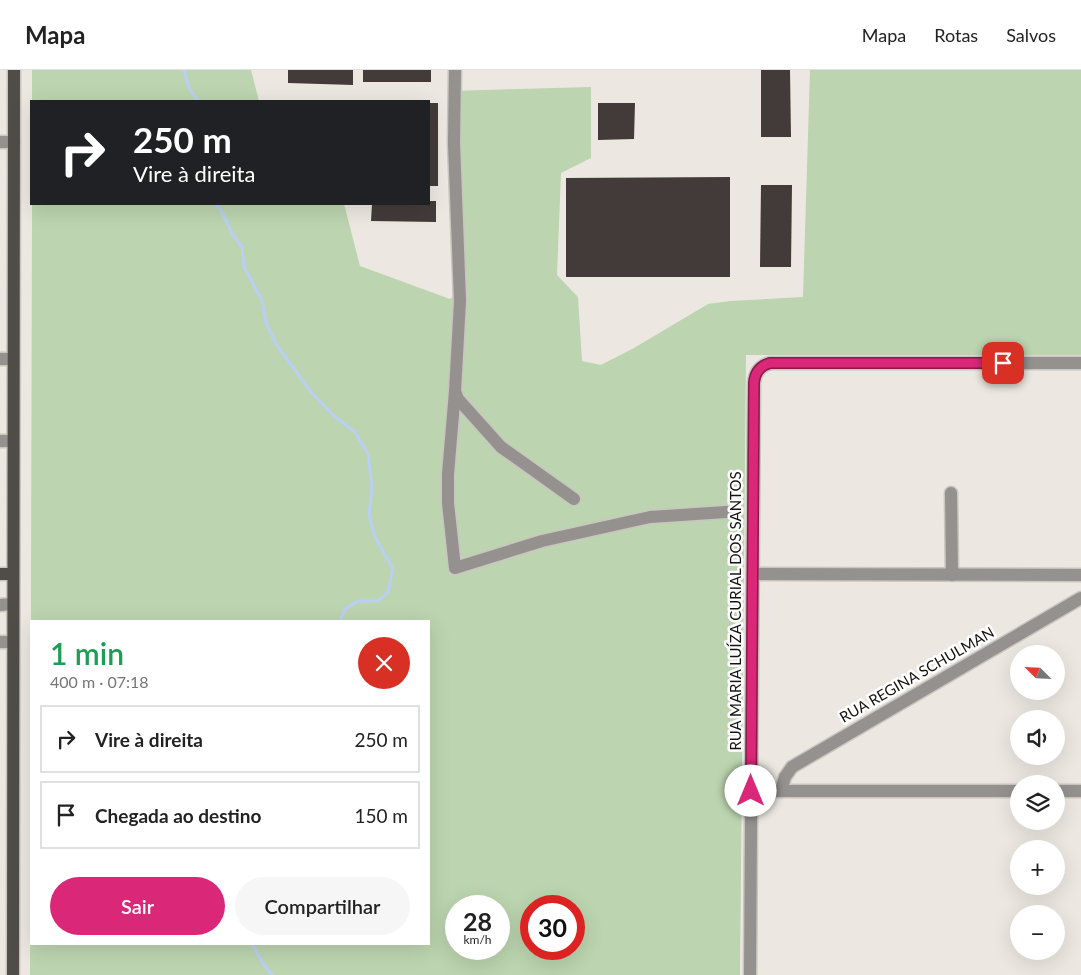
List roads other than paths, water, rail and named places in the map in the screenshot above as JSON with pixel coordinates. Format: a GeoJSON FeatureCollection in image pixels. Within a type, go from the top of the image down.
{"type":"FeatureCollection","features":[{"type":"Feature","properties":{"kind":"main road"},"geometry":{"type":"LineString","coordinates":[[13,975],[14,70]]}},
{"type":"Feature","properties":{"kind":"main road"},"geometry":{"type":"LineString","coordinates":[[0,574],[13,574]]}},
{"type":"Feature","properties":{"kind":"main road"},"geometry":{"type":"LineString","coordinates":[[0,787],[13,787]]}},
{"type":"Feature","properties":{"kind":"street"},"geometry":{"type":"LineString","coordinates":[[455,70],[454,143],[460,301],[448,474],[448,503],[455,568],[542,541],[650,517],[726,512]]}},
{"type":"Feature","properties":{"kind":"street"},"geometry":{"type":"LineString","coordinates":[[0,142],[14,142]]}},
{"type":"Feature","properties":{"kind":"street"},"geometry":{"type":"LineString","coordinates":[[0,359],[14,359]]}},
{"type":"Feature","properties":{"kind":"street","name":"RUA MARIA LUÍZA CURIAL DOS SANTOS"},"geometry":{"type":"LineString","coordinates":[[750,975],[754,383],[759,369],[770,363],[1081,363]]}},
{"type":"Feature","properties":{"kind":"street"},"geometry":{"type":"LineString","coordinates":[[455,391],[458,399],[501,447],[574,499]]}},
{"type":"Feature","properties":{"kind":"street"},"geometry":{"type":"LineString","coordinates":[[0,441],[13,441]]}},
{"type":"Feature","properties":{"kind":"street"},"geometry":{"type":"LineString","coordinates":[[951,493],[952,575]]}},
{"type":"Feature","properties":{"kind":"street"},"geometry":{"type":"LineString","coordinates":[[753,574],[1081,575]]}},
{"type":"Feature","properties":{"kind":"street","name":"RUA REGINA SCHULMAN"},"geometry":{"type":"LineString","coordinates":[[781,791],[785,777],[792,767],[1081,598]]}},
{"type":"Feature","properties":{"kind":"street"},"geometry":{"type":"LineString","coordinates":[[0,605],[13,604]]}},
{"type":"Feature","properties":{"kind":"street"},"geometry":{"type":"LineString","coordinates":[[0,642],[13,642]]}},
{"type":"Feature","properties":{"kind":"street"},"geometry":{"type":"LineString","coordinates":[[751,791],[1010,791]]}},
{"type":"Feature","properties":{"kind":"street"},"geometry":{"type":"LineString","coordinates":[[1065,791],[1081,791]]}},
{"type":"Feature","properties":{"kind":"waterway"},"geometry":{"type":"LineString","coordinates":[[184,70],[189,88],[197,100]]}},
{"type":"Feature","properties":{"kind":"waterway"},"geometry":{"type":"LineString","coordinates":[[216,205],[220,208],[233,235],[242,247],[244,267],[262,300],[266,323],[276,344],[311,392],[334,416],[355,432],[368,454],[372,488],[369,515],[375,537],[393,569],[388,592],[378,601],[358,601],[345,609],[340,620]]}},
{"type":"Feature","properties":{"kind":"waterway"},"geometry":{"type":"LineString","coordinates":[[253,945],[272,975]]}}]}
